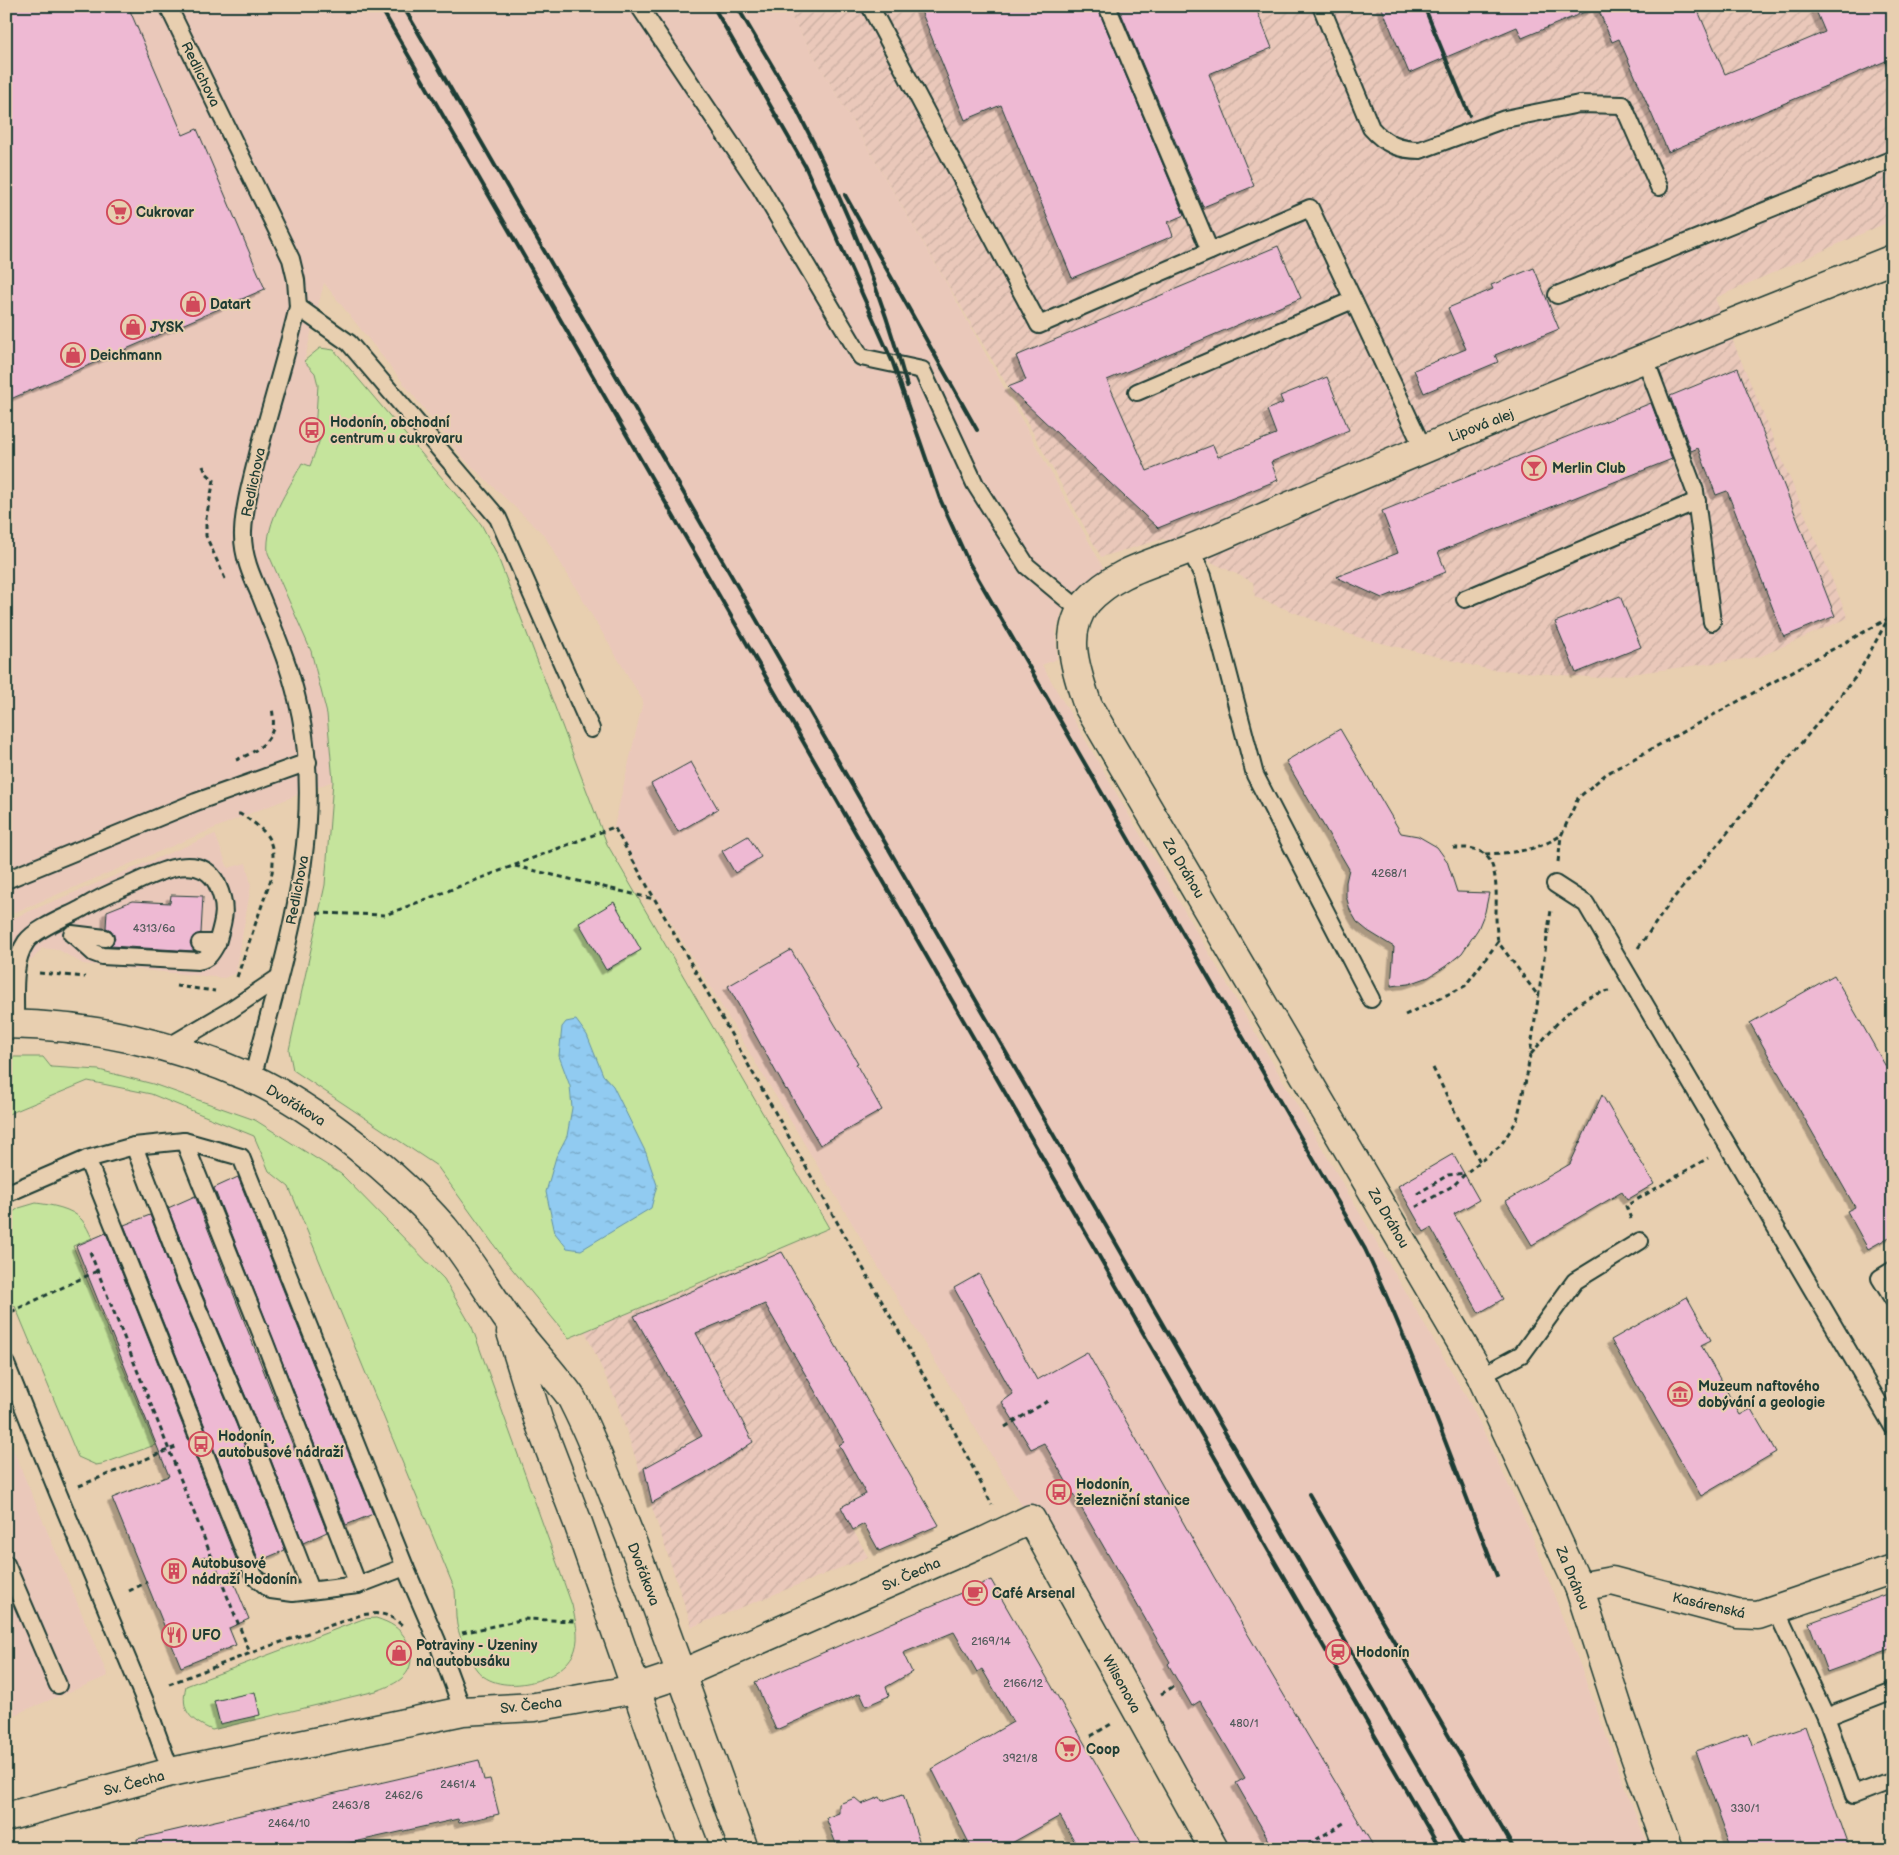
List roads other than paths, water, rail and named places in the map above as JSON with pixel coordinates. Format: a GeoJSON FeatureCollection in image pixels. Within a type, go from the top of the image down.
{"type":"FeatureCollection","features":[{"type":"Feature","properties":{"kind":"street","name":"Lipová alej"},"geometry":{"type":"LineString","coordinates":[[1081,611],[1104,586],[1126,573],[1190,549],[1423,448],[1893,259]]}},
{"type":"Feature","properties":{"kind":"street","name":"Za Dráhou"},"geometry":{"type":"LineString","coordinates":[[1081,611],[1075,628],[1073,646],[1075,668],[1088,706],[1482,1376],[1579,1587],[1668,1849]]}},
{"type":"Feature","properties":{"kind":"street","name":"Dvořákova"},"geometry":{"type":"LineString","coordinates":[[10,1024],[77,1030],[134,1040],[208,1061],[252,1079],[320,1119],[377,1163],[443,1228],[473,1266],[507,1319],[572,1398],[614,1495],[744,1849]]}},
{"type":"Feature","properties":{"kind":"street","name":"Dvořákova"},"geometry":{"type":"LineString","coordinates":[[507,1319],[538,1420],[578,1523],[663,1766],[695,1849]]}},
{"type":"Feature","properties":{"kind":"street","name":"Sv. Čecha"},"geometry":{"type":"LineString","coordinates":[[6,1817],[171,1772],[463,1711],[535,1707],[636,1689],[681,1674],[1031,1519]]}},
{"type":"Feature","properties":{"kind":"street","name":"Wilsonova"},"geometry":{"type":"LineString","coordinates":[[1031,1519],[1214,1849]]}},
{"type":"Feature","properties":{"kind":"street","name":"Kasárenská"},"geometry":{"type":"LineString","coordinates":[[1579,1587],[1612,1581],[1737,1614],[1758,1615],[1893,1569]]}},
{"type":"Feature","properties":{"kind":"lane","name":"Redlichova"},"geometry":{"type":"LineString","coordinates":[[168,6],[291,259],[296,280],[298,307],[250,484],[243,534],[245,554],[251,573],[285,659],[297,698],[308,762],[307,833],[298,899],[252,1079]]}},
{"type":"Feature","properties":{"kind":"lane"},"geometry":{"type":"LineString","coordinates":[[639,6],[760,187],[861,356],[922,370],[975,484],[1027,566],[1081,611]]}},
{"type":"Feature","properties":{"kind":"lane"},"geometry":{"type":"LineString","coordinates":[[870,6],[1038,325],[1310,208],[1423,448]]}},
{"type":"Feature","properties":{"kind":"lane"},"geometry":{"type":"LineString","coordinates":[[1107,6],[1210,251]]}},
{"type":"Feature","properties":{"kind":"lane"},"geometry":{"type":"LineString","coordinates":[[1320,6],[1371,128],[1381,139],[1392,146],[1406,150],[1420,150],[1505,119],[1579,104],[1623,105],[1659,188]]}},
{"type":"Feature","properties":{"kind":"lane"},"geometry":{"type":"LineString","coordinates":[[1557,295],[1893,160]]}},
{"type":"Feature","properties":{"kind":"lane"},"geometry":{"type":"LineString","coordinates":[[1137,392],[1353,300]]}},
{"type":"Feature","properties":{"kind":"lane"},"geometry":{"type":"LineString","coordinates":[[298,307],[349,343],[498,518],[590,729]]}},
{"type":"Feature","properties":{"kind":"lane"},"geometry":{"type":"LineString","coordinates":[[1645,359],[1695,491],[1712,622]]}},
{"type":"Feature","properties":{"kind":"lane"},"geometry":{"type":"LineString","coordinates":[[1465,598],[1696,502]]}},
{"type":"Feature","properties":{"kind":"lane"},"geometry":{"type":"LineString","coordinates":[[1190,549],[1203,576],[1255,776],[1371,999]]}},
{"type":"Feature","properties":{"kind":"lane"},"geometry":{"type":"LineString","coordinates":[[6,880],[196,802],[308,762]]}},
{"type":"Feature","properties":{"kind":"lane"},"geometry":{"type":"LineString","coordinates":[[10,1024],[16,971],[21,952],[32,936],[53,924],[100,898],[165,869],[184,866],[202,870],[214,878],[225,906],[225,916],[217,943],[209,957],[198,961],[94,954],[74,935],[53,924]]}},
{"type":"Feature","properties":{"kind":"lane"},"geometry":{"type":"LineString","coordinates":[[1555,884],[1586,904],[1893,1427]]}},
{"type":"Feature","properties":{"kind":"lane"},"geometry":{"type":"LineString","coordinates":[[74,935],[106,938]]}},
{"type":"Feature","properties":{"kind":"lane"},"geometry":{"type":"LineString","coordinates":[[200,942],[217,943]]}},
{"type":"Feature","properties":{"kind":"lane"},"geometry":{"type":"LineString","coordinates":[[166,1048],[278,978]]}},
{"type":"Feature","properties":{"kind":"lane"},"geometry":{"type":"LineString","coordinates":[[184,1141],[285,1394],[358,1584]]}},
{"type":"Feature","properties":{"kind":"lane"},"geometry":{"type":"LineString","coordinates":[[6,1194],[87,1159],[134,1146],[184,1141],[241,1157],[405,1567],[438,1641],[463,1711]]}},
{"type":"Feature","properties":{"kind":"lane"},"geometry":{"type":"LineString","coordinates":[[134,1146],[184,1276],[245,1420],[311,1590]]}},
{"type":"Feature","properties":{"kind":"lane"},"geometry":{"type":"LineString","coordinates":[[87,1159],[254,1576],[271,1590],[293,1593],[358,1584],[405,1567]]}},
{"type":"Feature","properties":{"kind":"lane"},"geometry":{"type":"LineString","coordinates":[[1482,1376],[1522,1354],[1575,1281],[1640,1241]]}},
{"type":"Feature","properties":{"kind":"lane"},"geometry":{"type":"LineString","coordinates":[[1893,1270],[1880,1278],[1893,1299]]}},
{"type":"Feature","properties":{"kind":"lane"},"geometry":{"type":"LineString","coordinates":[[6,1364],[147,1706],[171,1772]]}},
{"type":"Feature","properties":{"kind":"lane"},"geometry":{"type":"LineString","coordinates":[[6,1564],[58,1685]]}},
{"type":"Feature","properties":{"kind":"lane"},"geometry":{"type":"LineString","coordinates":[[1776,1610],[1826,1717],[1854,1795],[1893,1780]]}},
{"type":"Feature","properties":{"kind":"lane"},"geometry":{"type":"LineString","coordinates":[[1826,1717],[1893,1691]]}},
{"type":"Feature","properties":{"kind":"water"},"geometry":{"type":"Polygon","coordinates":[[[576,1020],[587,1035],[603,1075],[613,1086],[646,1153],[657,1185],[651,1208],[581,1250],[567,1248],[555,1233],[546,1192],[556,1157],[567,1136],[572,1108],[570,1086],[559,1056],[562,1027],[566,1022],[576,1020]]]}},
{"type":"Feature","properties":{"kind":"railway"},"geometry":{"type":"LineString","coordinates":[[380,6],[1440,1849]]}},
{"type":"Feature","properties":{"kind":"railway"},"geometry":{"type":"LineString","coordinates":[[403,6],[1465,1849]]}},
{"type":"Feature","properties":{"kind":"railway"},"geometry":{"type":"LineString","coordinates":[[713,6],[805,166],[893,363],[940,499],[968,561],[1365,1249],[1401,1329],[1497,1576]]}},
{"type":"Feature","properties":{"kind":"railway"},"geometry":{"type":"LineString","coordinates":[[737,6],[782,82],[829,175],[873,279],[907,386]]}},
{"type":"Feature","properties":{"kind":"railway"},"geometry":{"type":"LineString","coordinates":[[1424,6],[1469,115]]}},
{"type":"Feature","properties":{"kind":"railway"},"geometry":{"type":"LineString","coordinates":[[845,195],[977,430]]}},
{"type":"Feature","properties":{"kind":"railway"},"geometry":{"type":"LineString","coordinates":[[1309,1494],[1514,1849]]}},
{"type":"Feature","properties":{"kind":"place","name":"Cukrovar"},"geometry":{"type":"Point","coordinates":[119,212]}},
{"type":"Feature","properties":{"kind":"place","name":"Datart"},"geometry":{"type":"Point","coordinates":[193,304]}},
{"type":"Feature","properties":{"kind":"place","name":"JYSK"},"geometry":{"type":"Point","coordinates":[133,327]}},
{"type":"Feature","properties":{"kind":"place","name":"Deichmann"},"geometry":{"type":"Point","coordinates":[73,355]}},
{"type":"Feature","properties":{"kind":"place","name":"Hodonín, obchodní centrum u cukrovaru"},"geometry":{"type":"Point","coordinates":[312,430]}},
{"type":"Feature","properties":{"kind":"place","name":"Merlin Club"},"geometry":{"type":"Point","coordinates":[1534,468]}},
{"type":"Feature","properties":{"kind":"place","name":"Muzeum naftového dobývání a geologie"},"geometry":{"type":"Point","coordinates":[1680,1394]}},
{"type":"Feature","properties":{"kind":"place","name":"Hodonín, autobusové nádraží"},"geometry":{"type":"Point","coordinates":[201,1444]}},
{"type":"Feature","properties":{"kind":"place","name":"Hodonín, železniční stanice"},"geometry":{"type":"Point","coordinates":[1059,1492]}},
{"type":"Feature","properties":{"kind":"place","name":"Autobusové nádraží Hodonín"},"geometry":{"type":"Point","coordinates":[174,1571]}},
{"type":"Feature","properties":{"kind":"place","name":"Café Arsenal"},"geometry":{"type":"Point","coordinates":[975,1593]}},
{"type":"Feature","properties":{"kind":"place","name":"UFO"},"geometry":{"type":"Point","coordinates":[174,1635]}},
{"type":"Feature","properties":{"kind":"place","name":"Hodonín"},"geometry":{"type":"Point","coordinates":[1338,1652]}},
{"type":"Feature","properties":{"kind":"place","name":"Potraviny - Uzeniny na autobusáku"},"geometry":{"type":"Point","coordinates":[399,1653]}},
{"type":"Feature","properties":{"kind":"place","name":"Coop"},"geometry":{"type":"Point","coordinates":[1068,1749]}}]}
